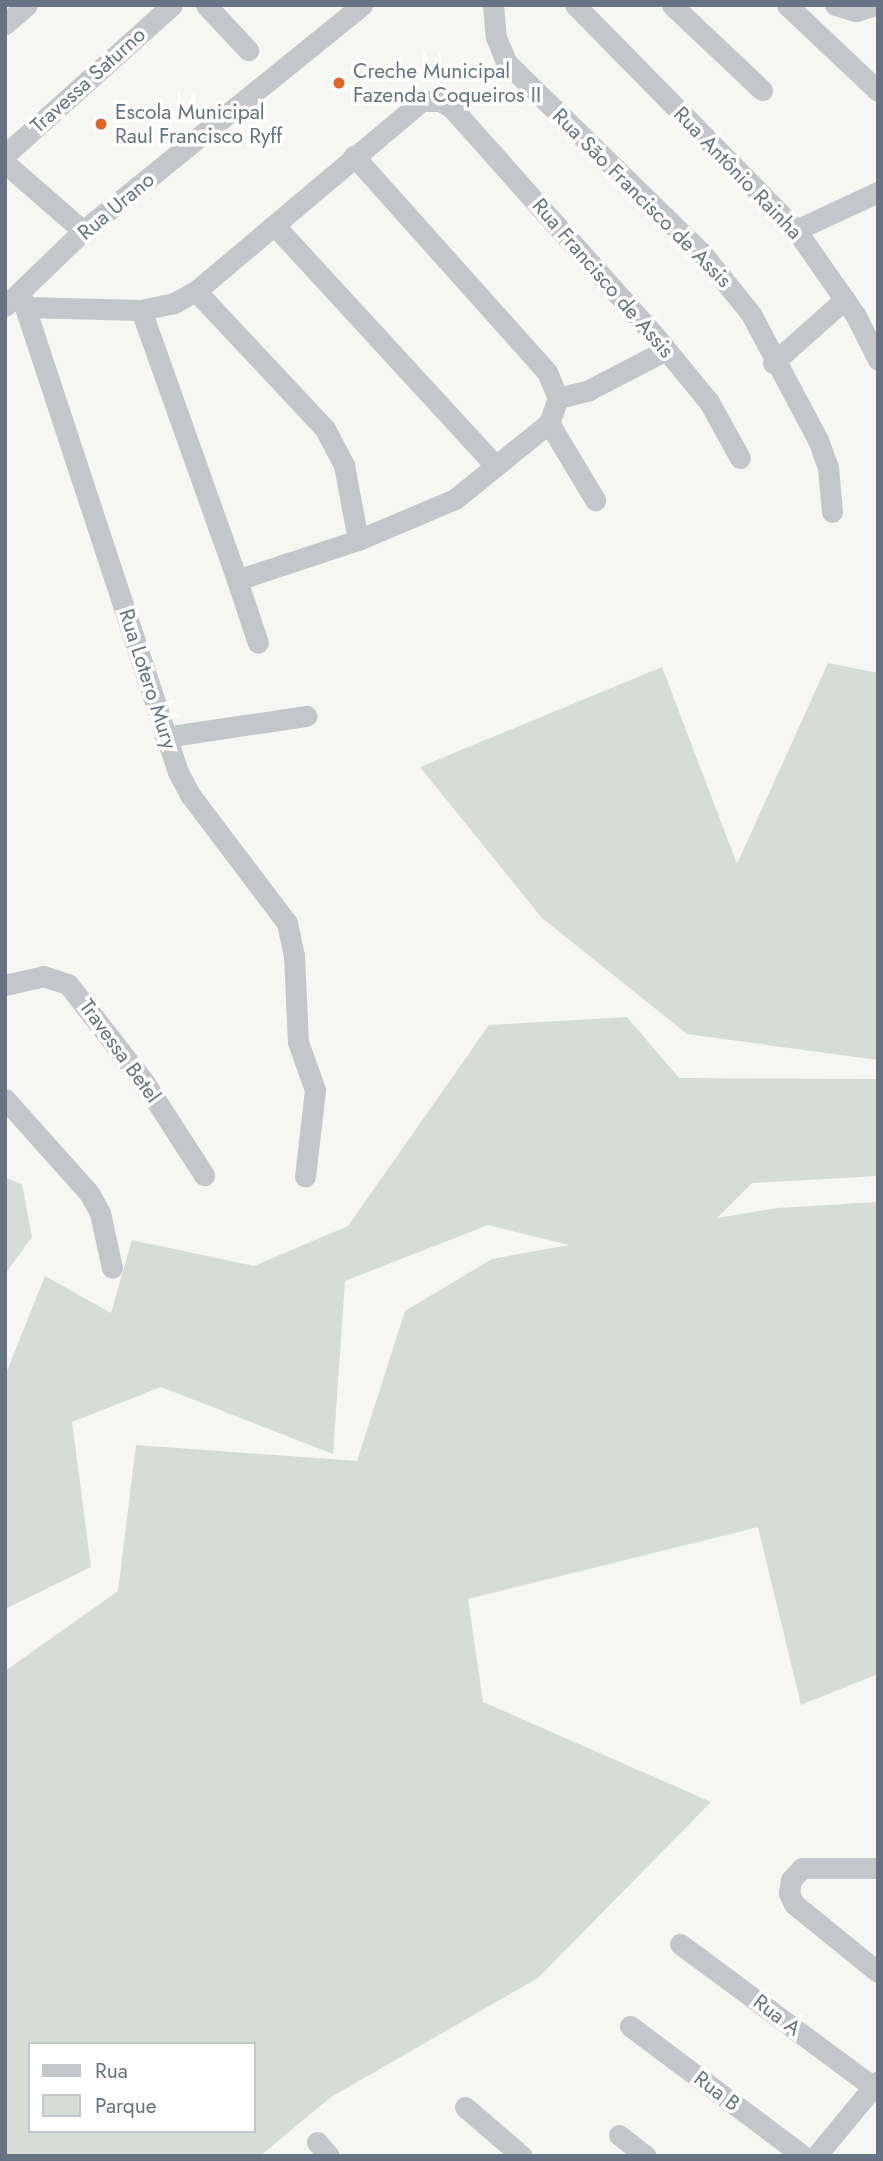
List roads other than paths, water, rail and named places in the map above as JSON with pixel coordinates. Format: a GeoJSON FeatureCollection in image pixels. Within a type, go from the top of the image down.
{"type":"FeatureCollection","features":[{"type":"Feature","properties":{"kind":"street"},"geometry":{"type":"LineString","coordinates":[[5,24],[27,5]]}},
{"type":"Feature","properties":{"kind":"street","name":"Travessa Saturno"},"geometry":{"type":"LineString","coordinates":[[5,155],[172,5]]}},
{"type":"Feature","properties":{"kind":"street"},"geometry":{"type":"LineString","coordinates":[[206,5],[248,50]]}},
{"type":"Feature","properties":{"kind":"street","name":"Rua Urano"},"geometry":{"type":"LineString","coordinates":[[17,303],[83,231],[362,5]]}},
{"type":"Feature","properties":{"kind":"street","name":"Rua São Francisco de Assis"},"geometry":{"type":"LineString","coordinates":[[493,5],[496,37],[506,62],[701,252],[751,314],[773,363],[818,440],[828,467],[832,512]]}},
{"type":"Feature","properties":{"kind":"street"},"geometry":{"type":"LineString","coordinates":[[582,13],[606,5]]}},
{"type":"Feature","properties":{"kind":"street"},"geometry":{"type":"LineString","coordinates":[[672,5],[762,90]]}},
{"type":"Feature","properties":{"kind":"street"},"geometry":{"type":"LineString","coordinates":[[787,5],[878,91]]}},
{"type":"Feature","properties":{"kind":"street"},"geometry":{"type":"LineString","coordinates":[[835,5],[856,11],[876,5]]}},
{"type":"Feature","properties":{"kind":"street","name":"Rua Antônio Rainha"},"geometry":{"type":"LineString","coordinates":[[582,13],[796,230],[845,299],[878,360]]}},
{"type":"Feature","properties":{"kind":"street","name":"Rua Francisco de Assis"},"geometry":{"type":"LineString","coordinates":[[354,156],[422,102],[440,101],[452,107],[709,402],[740,458]]}},
{"type":"Feature","properties":{"kind":"street"},"geometry":{"type":"LineString","coordinates":[[17,303],[141,310],[174,303],[196,292],[276,227],[354,156],[547,372],[558,398],[549,423],[494,464],[455,499],[358,540],[237,580]]}},
{"type":"Feature","properties":{"kind":"street"},"geometry":{"type":"LineString","coordinates":[[5,163],[83,231]]}},
{"type":"Feature","properties":{"kind":"street"},"geometry":{"type":"LineString","coordinates":[[796,230],[878,192]]}},
{"type":"Feature","properties":{"kind":"street"},"geometry":{"type":"LineString","coordinates":[[276,227],[494,464]]}},
{"type":"Feature","properties":{"kind":"street"},"geometry":{"type":"LineString","coordinates":[[196,292],[335,445],[349,487],[358,540]]}},
{"type":"Feature","properties":{"kind":"street"},"geometry":{"type":"LineString","coordinates":[[773,363],[845,299]]}},
{"type":"Feature","properties":{"kind":"street","name":"Rua Lotero Mury"},"geometry":{"type":"LineString","coordinates":[[17,303],[142,654],[165,737],[191,796],[288,923],[294,955],[298,1042],[315,1090],[305,1176]]}},
{"type":"Feature","properties":{"kind":"street"},"geometry":{"type":"LineString","coordinates":[[141,310],[258,643]]}},
{"type":"Feature","properties":{"kind":"street"},"geometry":{"type":"LineString","coordinates":[[558,398],[589,390],[666,350]]}},
{"type":"Feature","properties":{"kind":"street"},"geometry":{"type":"LineString","coordinates":[[549,423],[595,500]]}},
{"type":"Feature","properties":{"kind":"street"},"geometry":{"type":"LineString","coordinates":[[165,737],[306,716]]}},
{"type":"Feature","properties":{"kind":"street","name":"Travessa Betel"},"geometry":{"type":"LineString","coordinates":[[5,985],[43,976],[68,984],[152,1093],[204,1175]]}},
{"type":"Feature","properties":{"kind":"street"},"geometry":{"type":"LineString","coordinates":[[5,1099],[89,1193],[100,1213],[112,1268]]}},
{"type":"Feature","properties":{"kind":"street"},"geometry":{"type":"LineString","coordinates":[[878,1867],[802,1868],[790,1880],[789,1893],[794,1904],[878,1972]]}},
{"type":"Feature","properties":{"kind":"street","name":"Rua A"},"geometry":{"type":"LineString","coordinates":[[681,1944],[875,2084]]}},
{"type":"Feature","properties":{"kind":"street","name":"Rua B"},"geometry":{"type":"LineString","coordinates":[[630,2026],[803,2156]]}},
{"type":"Feature","properties":{"kind":"street"},"geometry":{"type":"LineString","coordinates":[[816,2156],[875,2084]]}},
{"type":"Feature","properties":{"kind":"street"},"geometry":{"type":"LineString","coordinates":[[465,2107],[522,2156]]}},
{"type":"Feature","properties":{"kind":"street"},"geometry":{"type":"LineString","coordinates":[[619,2135],[644,2155]]}},
{"type":"Feature","properties":{"kind":"place","name":"Creche Municipal Fazenda Coqueiros II"},"geometry":{"type":"Point","coordinates":[339,83]}},
{"type":"Feature","properties":{"kind":"place","name":"Escola Municipal Raul Francisco Ryff"},"geometry":{"type":"Point","coordinates":[101,124]}}]}
